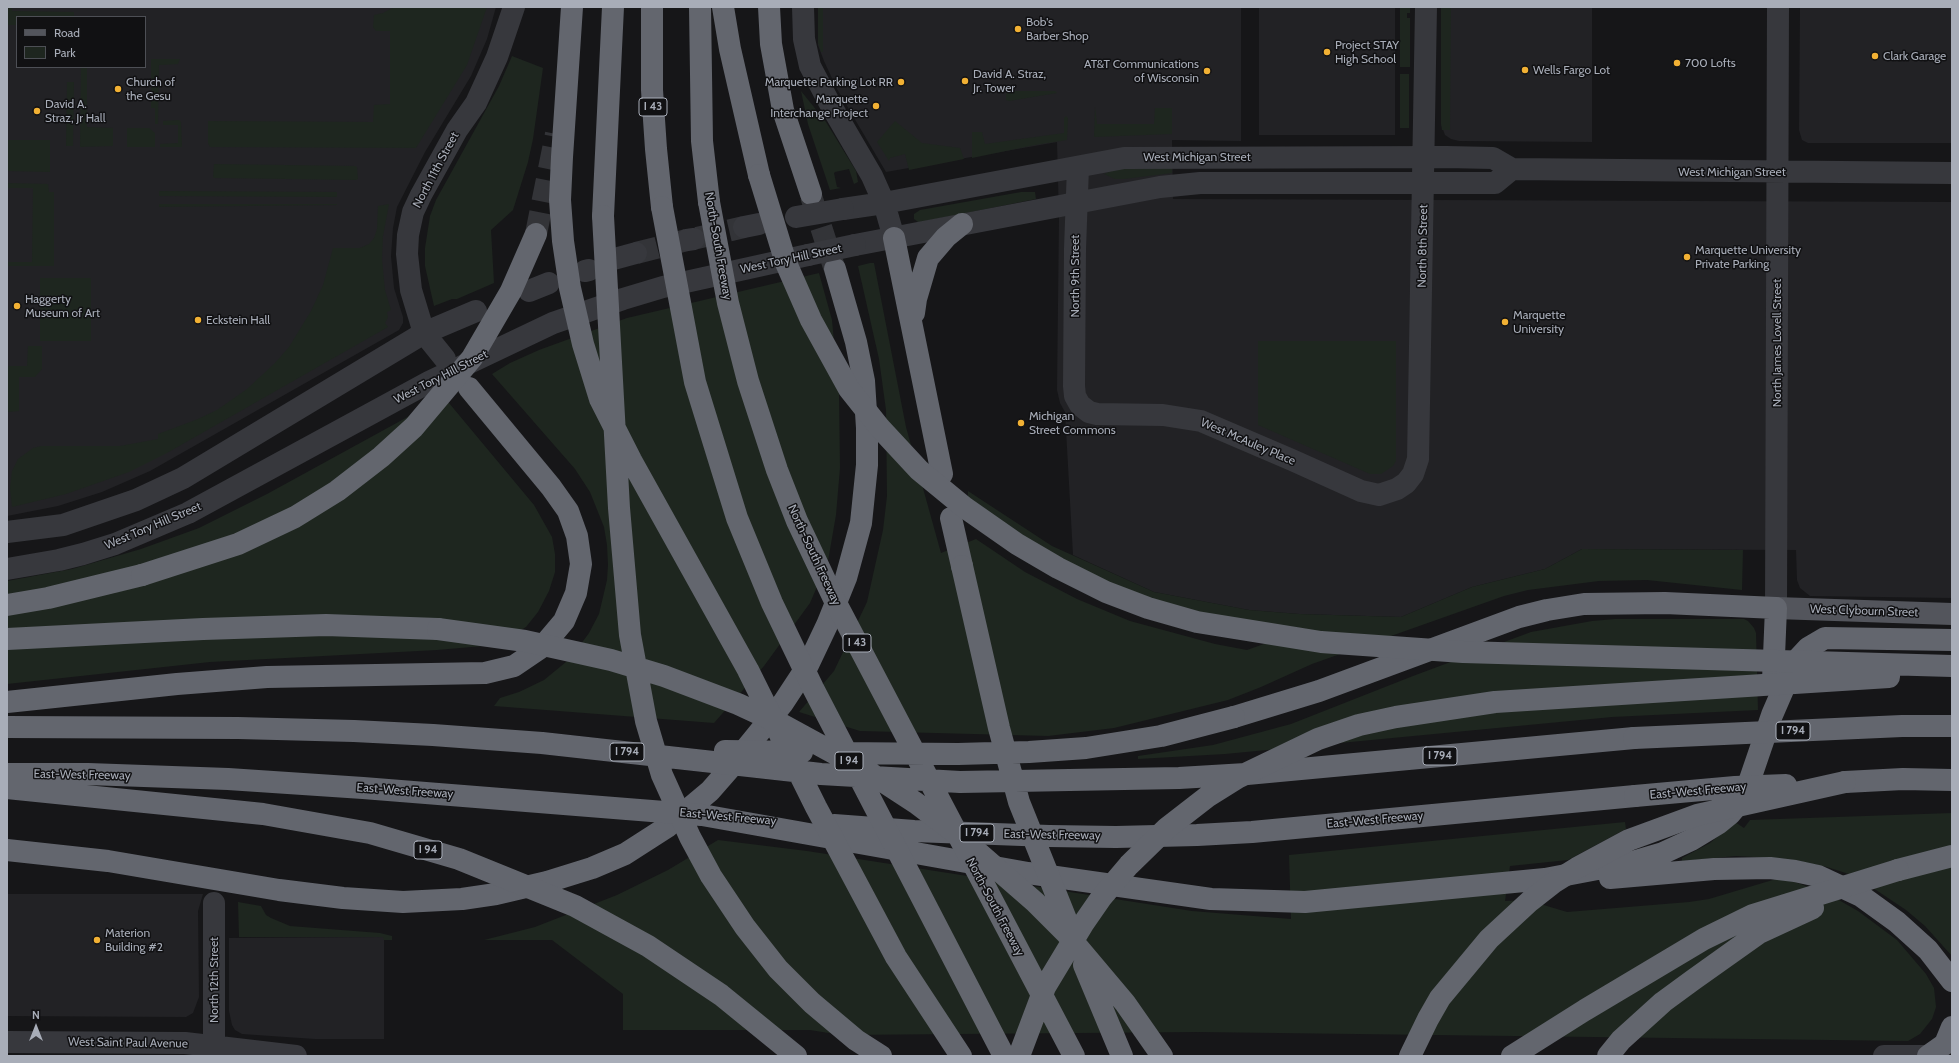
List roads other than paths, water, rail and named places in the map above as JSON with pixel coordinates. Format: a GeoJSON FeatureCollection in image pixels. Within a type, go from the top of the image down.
{"type":"FeatureCollection","features":[{"type":"Feature","properties":{"kind":"highway"},"geometry":{"type":"LineString","coordinates":[[572,7],[560,200],[562,234],[572,295],[583,344],[600,398],[631,460],[748,670],[816,807],[896,957],[960,1056]]}},
{"type":"Feature","properties":{"kind":"highway"},"geometry":{"type":"LineString","coordinates":[[613,7],[603,216],[619,508],[630,635],[646,721],[662,775],[690,837],[711,876],[745,927],[778,969],[812,1003],[856,1040],[880,1056]]}},
{"type":"Feature","properties":{"kind":"highway","name":"I 43"},"geometry":{"type":"LineString","coordinates":[[652,7],[652,90],[662,207],[695,382],[737,518],[772,603],[812,688],[1004,1056]]}},
{"type":"Feature","properties":{"kind":"highway","name":"North-South Freeway"},"geometry":{"type":"LineString","coordinates":[[700,7],[702,141],[709,202],[728,303],[748,381],[776,470],[797,521],[835,601],[1074,1056]]}},
{"type":"Feature","properties":{"kind":"highway"},"geometry":{"type":"LineString","coordinates":[[723,7],[730,49],[759,175],[786,263],[811,320],[850,389],[880,428],[919,470],[964,508],[1017,544],[1058,568],[1106,592],[1148,608],[1197,622],[1321,642],[1463,652],[1952,666]]}},
{"type":"Feature","properties":{"kind":"highway"},"geometry":{"type":"LineString","coordinates":[[769,7],[771,44],[783,110],[811,194]]}},
{"type":"Feature","properties":{"kind":"highway"},"geometry":{"type":"LineString","coordinates":[[913,328],[916,299],[928,258],[946,236],[962,224]]}},
{"type":"Feature","properties":{"kind":"highway"},"geometry":{"type":"LineString","coordinates":[[7,605],[48,598],[142,575],[238,544],[295,517],[337,491],[381,457],[414,427],[472,358],[511,291],[536,234]]}},
{"type":"Feature","properties":{"kind":"highway"},"geometry":{"type":"LineString","coordinates":[[894,238],[942,474]]}},
{"type":"Feature","properties":{"kind":"highway"},"geometry":{"type":"LineString","coordinates":[[7,850],[108,861],[279,890],[343,898],[403,902],[462,899],[496,894],[547,882],[592,868],[625,854],[650,838],[710,791],[783,703],[808,665],[827,625],[846,578],[861,522],[867,465],[864,381],[856,342],[835,269]]}},
{"type":"Feature","properties":{"kind":"highway"},"geometry":{"type":"LineString","coordinates":[[7,702],[177,684],[267,677],[485,673],[514,666],[542,647],[564,621],[576,593],[581,564],[577,536],[568,511],[551,486],[469,388]]}},
{"type":"Feature","properties":{"kind":"highway"},"geometry":{"type":"LineString","coordinates":[[951,518],[998,728],[1019,802],[1122,1056]]}},
{"type":"Feature","properties":{"kind":"highway"},"geometry":{"type":"LineString","coordinates":[[542,743],[761,752],[958,754],[1029,752],[1086,748],[1161,736],[1234,717],[1319,691],[1487,628],[1547,610],[1584,604],[1613,602],[1776,608],[1772,715]]}},
{"type":"Feature","properties":{"kind":"highway","name":"I 94"},"geometry":{"type":"LineString","coordinates":[[7,639],[203,629],[326,625],[438,629],[525,641],[566,650],[664,676],[738,704],[817,742],[867,771],[916,803],[996,867],[1066,933],[1125,1003],[1162,1056]]}},
{"type":"Feature","properties":{"kind":"highway"},"geometry":{"type":"LineString","coordinates":[[702,815],[1028,873],[1211,899],[1288,903],[1392,895],[1545,879],[1629,863],[1664,853],[1691,840],[1719,823],[1730,814],[1744,797],[1772,715],[1796,662],[1808,648],[1825,638],[1952,640]]}},
{"type":"Feature","properties":{"kind":"highway"},"geometry":{"type":"LineString","coordinates":[[1019,1056],[1045,987],[1083,924],[1101,898],[1129,865],[1167,828],[1207,797],[1239,777],[1318,739],[1359,725],[1396,717],[1495,702],[1952,673]]}},
{"type":"Feature","properties":{"kind":"highway","name":"I 794"},"geometry":{"type":"LineString","coordinates":[[7,727],[238,728],[354,731],[542,743],[821,774],[960,782],[1179,778],[1246,774],[1634,738],[1902,726],[1952,726]]}},
{"type":"Feature","properties":{"kind":"highway","name":"East-West Freeway"},"geometry":{"type":"LineString","coordinates":[[7,774],[88,774],[228,779],[363,788],[914,831],[1116,837],[1252,832],[1735,787],[1903,779],[1952,780]]}},
{"type":"Feature","properties":{"kind":"highway"},"geometry":{"type":"LineString","coordinates":[[1410,1056],[1440,998],[1489,939],[1530,902],[1577,868],[1629,840],[1697,815],[1845,782]]}},
{"type":"Feature","properties":{"kind":"highway","name":"I 94"},"geometry":{"type":"LineString","coordinates":[[7,788],[263,814],[370,833],[459,859],[575,906],[648,946],[721,995],[796,1056]]}},
{"type":"Feature","properties":{"kind":"highway"},"geometry":{"type":"LineString","coordinates":[[1512,1056],[1585,1010],[1704,939],[1753,915],[1898,870],[1952,856]]}},
{"type":"Feature","properties":{"kind":"highway"},"geometry":{"type":"LineString","coordinates":[[1545,879],[1585,880],[1714,869],[1770,868],[1818,876],[1861,896],[1897,922],[1928,950],[1952,981]]}},
{"type":"Feature","properties":{"kind":"highway"},"geometry":{"type":"LineString","coordinates":[[1608,1056],[1621,1040],[1664,1002],[1759,933],[1898,870]]}},
{"type":"Feature","properties":{"kind":"highway"},"geometry":{"type":"LineString","coordinates":[[1928,1056],[1945,1044],[1952,1027]]}},
{"type":"Feature","properties":{"kind":"main road","name":"West Clybourn Street"},"geometry":{"type":"LineString","coordinates":[[1776,608],[1952,614]]}},
{"type":"Feature","properties":{"kind":"street","name":"North 11th Street"},"geometry":{"type":"LineString","coordinates":[[444,359],[424,333],[408,272],[408,235],[413,212],[434,170],[476,103],[497,57],[514,7]]}},
{"type":"Feature","properties":{"kind":"street"},"geometry":{"type":"LineString","coordinates":[[803,7],[804,39],[810,66],[816,80],[872,176],[884,203],[894,238]]}},
{"type":"Feature","properties":{"kind":"street","name":"North 8th Street"},"geometry":{"type":"LineString","coordinates":[[1406,483],[1413,474],[1418,459],[1425,157],[1426,7]]}},
{"type":"Feature","properties":{"kind":"street","name":"North James Lovell Street"},"geometry":{"type":"LineString","coordinates":[[1776,608],[1776,172],[1778,7]]}},
{"type":"Feature","properties":{"kind":"street"},"geometry":{"type":"LineString","coordinates":[[1249,157],[1249,182]]}},
{"type":"Feature","properties":{"kind":"street","name":"West Michigan Street"},"geometry":{"type":"LineString","coordinates":[[884,203],[1124,158],[1493,158],[1512,169],[1952,173]]}},
{"type":"Feature","properties":{"kind":"street","name":"North 9th Street"},"geometry":{"type":"LineString","coordinates":[[1074,386],[1076,203],[1078,167]]}},
{"type":"Feature","properties":{"kind":"street","name":"West Michigan Street"},"geometry":{"type":"LineString","coordinates":[[894,238],[1076,203],[1200,182],[1495,182],[1512,169]]}},
{"type":"Feature","properties":{"kind":"street"},"geometry":{"type":"LineString","coordinates":[[791,218],[884,203]]}},
{"type":"Feature","properties":{"kind":"street","name":"West Tory Hill Street"},"geometry":{"type":"LineString","coordinates":[[7,568],[59,560],[83,554],[115,544],[188,513],[429,382],[553,323],[663,287],[855,245],[894,238]]}},
{"type":"Feature","properties":{"kind":"street"},"geometry":{"type":"LineString","coordinates":[[614,259],[636,253]]}},
{"type":"Feature","properties":{"kind":"street"},"geometry":{"type":"LineString","coordinates":[[7,532],[63,524],[136,500],[183,478],[424,333],[476,312]]}},
{"type":"Feature","properties":{"kind":"street","name":"West McAuley Place"},"geometry":{"type":"LineString","coordinates":[[1074,386],[1075,396],[1080,405],[1089,412],[1097,414],[1163,415],[1201,421],[1292,460],[1360,492],[1379,495],[1397,489],[1406,483]]}},
{"type":"Feature","properties":{"kind":"street","name":"North 12th Street"},"geometry":{"type":"LineString","coordinates":[[214,903],[214,1052]]}},
{"type":"Feature","properties":{"kind":"street","name":"West Saint Paul Avenue"},"geometry":{"type":"LineString","coordinates":[[7,1042],[185,1044],[214,1052],[296,1056]]}},
{"type":"Feature","properties":{"kind":"street"},"geometry":{"type":"LineString","coordinates":[[1884,1056],[1932,1056]]}},
{"type":"Feature","properties":{"kind":"tunnel"},"geometry":{"type":"LineString","coordinates":[[536,234],[556,134]]}},
{"type":"Feature","properties":{"kind":"tunnel"},"geometry":{"type":"LineString","coordinates":[[811,196],[834,267]]}},
{"type":"Feature","properties":{"kind":"tunnel"},"geometry":{"type":"LineString","coordinates":[[697,238],[744,227]]}},
{"type":"Feature","properties":{"kind":"tunnel"},"geometry":{"type":"LineString","coordinates":[[636,253],[687,240]]}},
{"type":"Feature","properties":{"kind":"place","name":"Bob's Barber Shop"},"geometry":{"type":"Point","coordinates":[1018,29]}},
{"type":"Feature","properties":{"kind":"place","name":"Project STAY High School"},"geometry":{"type":"Point","coordinates":[1327,52]}},
{"type":"Feature","properties":{"kind":"place","name":"Clark Garage"},"geometry":{"type":"Point","coordinates":[1875,56]}},
{"type":"Feature","properties":{"kind":"place","name":"700 Lofts"},"geometry":{"type":"Point","coordinates":[1677,63]}},
{"type":"Feature","properties":{"kind":"place","name":"Wells Fargo Lot"},"geometry":{"type":"Point","coordinates":[1525,70]}},
{"type":"Feature","properties":{"kind":"place","name":"AT&T Communications of Wisconsin"},"geometry":{"type":"Point","coordinates":[1207,71]}},
{"type":"Feature","properties":{"kind":"place","name":"David A. Straz, Jr. Tower"},"geometry":{"type":"Point","coordinates":[965,81]}},
{"type":"Feature","properties":{"kind":"place","name":"Marquette Parking Lot RR"},"geometry":{"type":"Point","coordinates":[901,82]}},
{"type":"Feature","properties":{"kind":"place","name":"Church of the Gesu"},"geometry":{"type":"Point","coordinates":[118,89]}},
{"type":"Feature","properties":{"kind":"place","name":"Marquette Interchange Project"},"geometry":{"type":"Point","coordinates":[876,106]}},
{"type":"Feature","properties":{"kind":"place","name":"David A. Straz, Jr Hall"},"geometry":{"type":"Point","coordinates":[37,111]}},
{"type":"Feature","properties":{"kind":"place","name":"Marquette University Private Parking"},"geometry":{"type":"Point","coordinates":[1687,257]}},
{"type":"Feature","properties":{"kind":"place","name":"Haggerty Museum of Art"},"geometry":{"type":"Point","coordinates":[17,306]}},
{"type":"Feature","properties":{"kind":"place","name":"Eckstein Hall"},"geometry":{"type":"Point","coordinates":[198,320]}},
{"type":"Feature","properties":{"kind":"place","name":"Marquette University"},"geometry":{"type":"Point","coordinates":[1505,322]}},
{"type":"Feature","properties":{"kind":"place","name":"Michigan Street Commons"},"geometry":{"type":"Point","coordinates":[1021,423]}},
{"type":"Feature","properties":{"kind":"place","name":"Materion Building #2"},"geometry":{"type":"Point","coordinates":[97,940]}}]}
